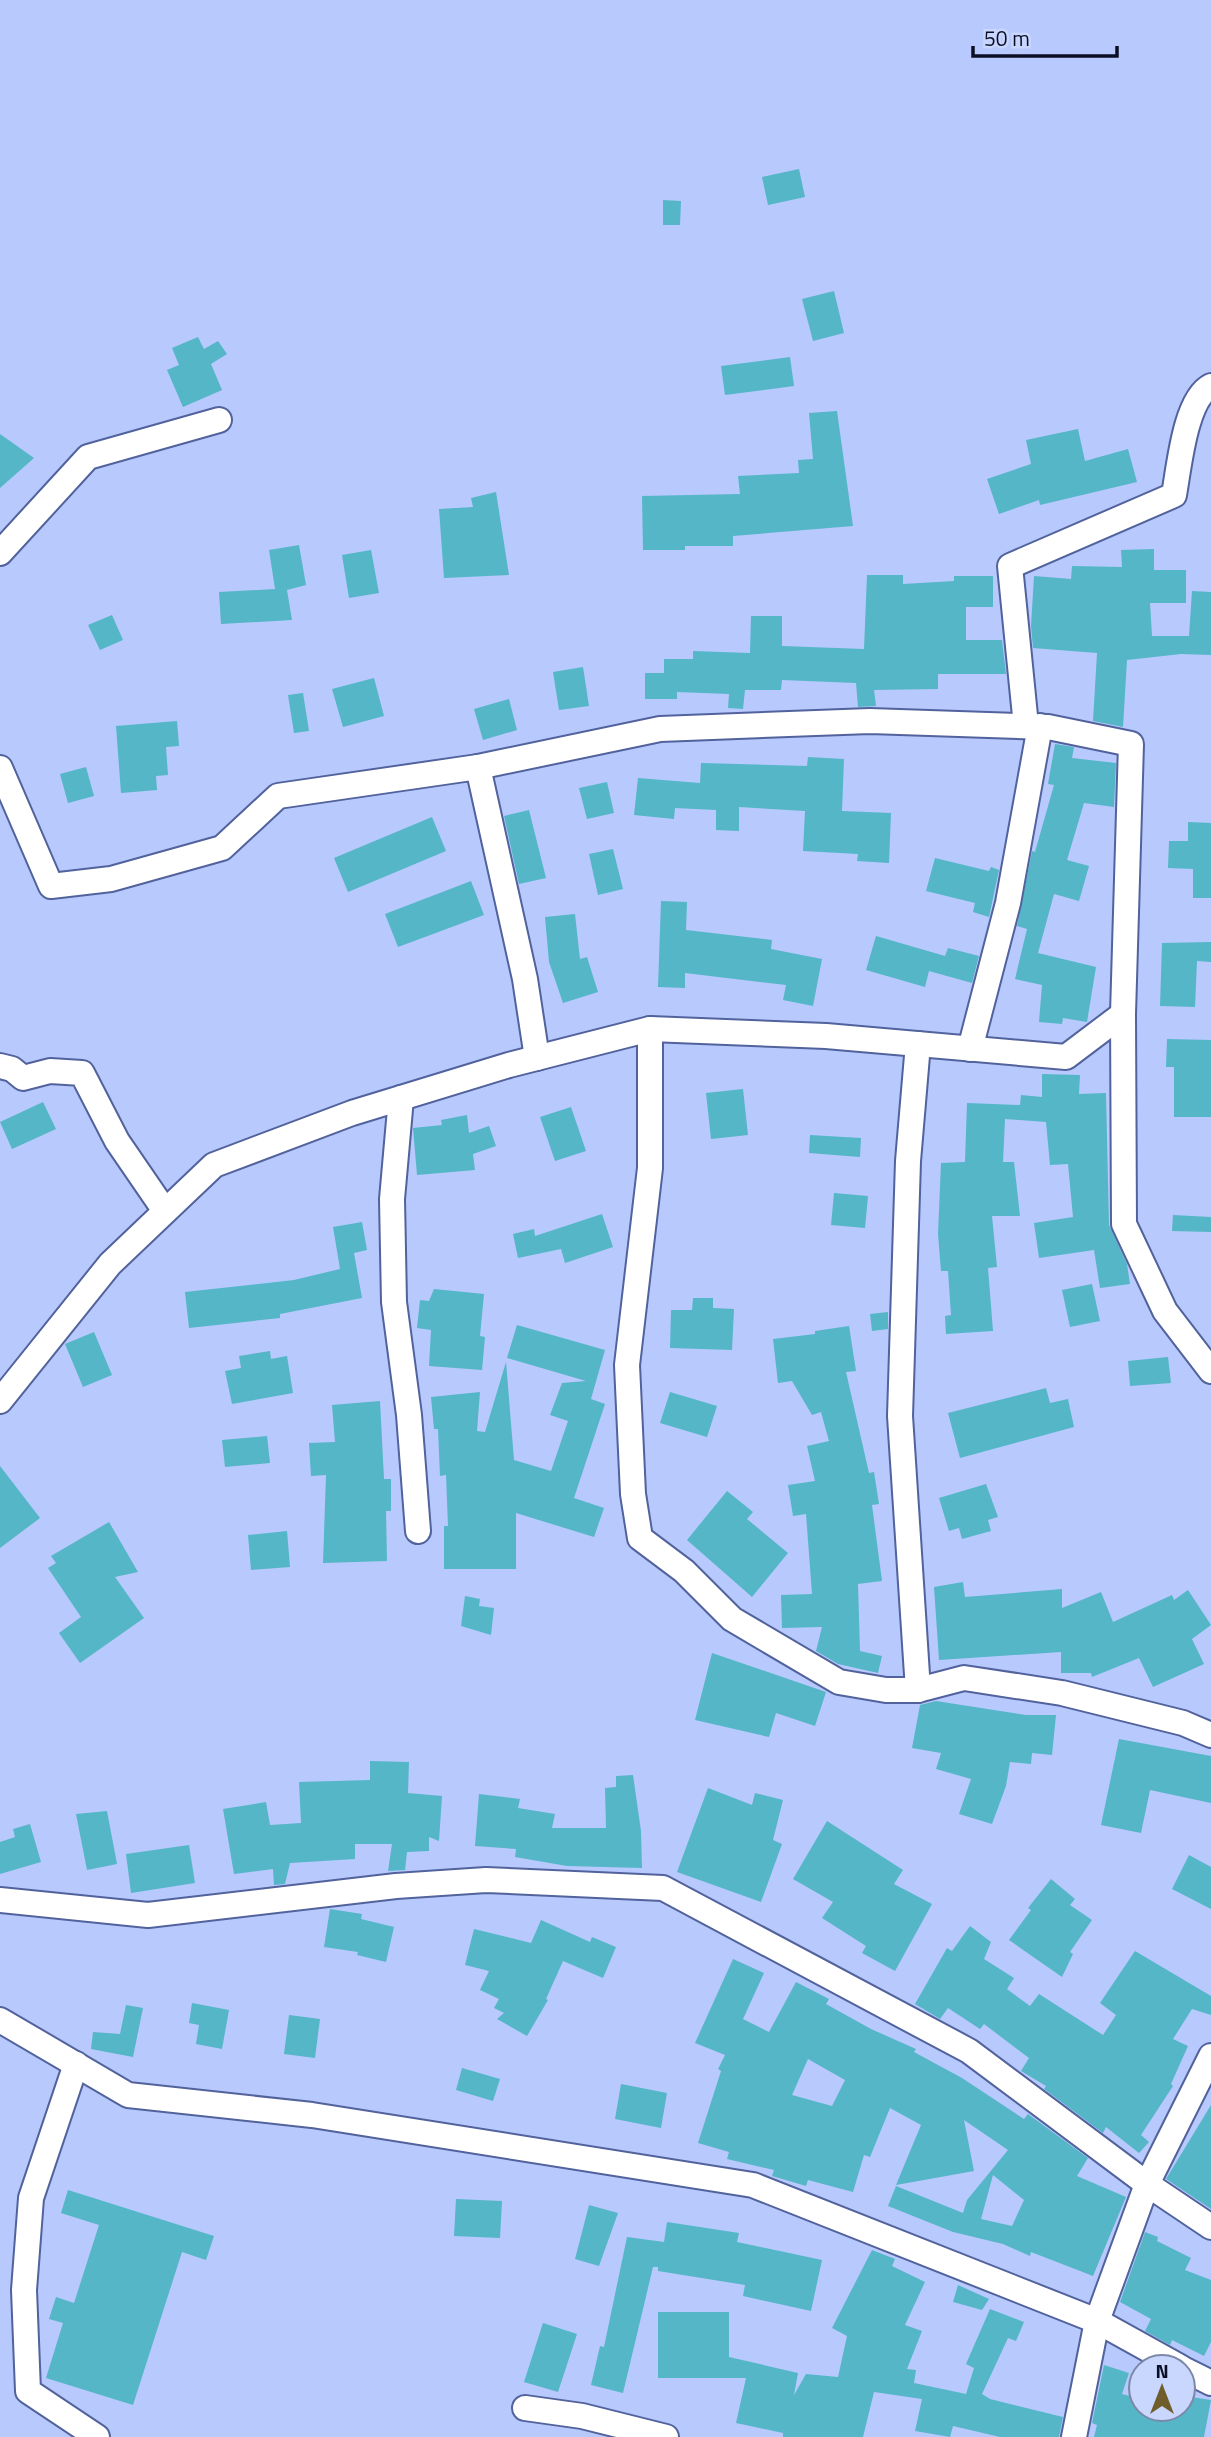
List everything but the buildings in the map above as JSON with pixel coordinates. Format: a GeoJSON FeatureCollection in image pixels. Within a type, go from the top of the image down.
{"type":"FeatureCollection","features":[{"type":"Feature","properties":{"kind":"street"},"geometry":{"type":"LineString","coordinates":[[970,1049],[1008,903],[1033,726],[1010,566],[1174,495],[1187,426],[1204,390],[1211,386]]}},
{"type":"Feature","properties":{"kind":"street"},"geometry":{"type":"LineString","coordinates":[[0,552],[88,457],[219,420]]}},
{"type":"Feature","properties":{"kind":"street"},"geometry":{"type":"LineString","coordinates":[[0,768],[51,886],[111,879],[222,848],[278,796],[478,767],[660,729],[870,721],[1033,726],[1131,744],[1123,1014],[1124,1224],[1165,1311],[1211,1371]]}},
{"type":"Feature","properties":{"kind":"street"},"geometry":{"type":"LineString","coordinates":[[478,767],[525,979],[537,1058]]}},
{"type":"Feature","properties":{"kind":"street"},"geometry":{"type":"LineString","coordinates":[[0,1401],[110,1264],[214,1165],[401,1098],[537,1058],[650,1029],[826,1036],[1066,1057],[1123,1014]]}},
{"type":"Feature","properties":{"kind":"street"},"geometry":{"type":"LineString","coordinates":[[650,1029],[650,1168],[627,1365],[633,1494],[640,1538],[684,1571],[732,1619],[839,1682],[886,1690],[918,1690],[964,1678],[1062,1693],[1183,1723],[1211,1735]]}},
{"type":"Feature","properties":{"kind":"street"},"geometry":{"type":"LineString","coordinates":[[918,1044],[908,1161],[900,1404],[918,1690]]}},
{"type":"Feature","properties":{"kind":"street"},"geometry":{"type":"LineString","coordinates":[[0,1066],[12,1069],[23,1079],[50,1072],[82,1073],[117,1141],[165,1211]]}},
{"type":"Feature","properties":{"kind":"street"},"geometry":{"type":"LineString","coordinates":[[401,1098],[392,1199],[394,1302],[409,1415],[418,1531]]}},
{"type":"Feature","properties":{"kind":"street"},"geometry":{"type":"LineString","coordinates":[[0,1900],[148,1915],[396,1886],[486,1880],[663,1888],[969,2051],[1147,2184],[1211,2227]]}},
{"type":"Feature","properties":{"kind":"street"},"geometry":{"type":"LineString","coordinates":[[0,2020],[128,2095],[312,2115],[753,2185],[1097,2321],[1154,2353]]}},
{"type":"Feature","properties":{"kind":"street"},"geometry":{"type":"LineString","coordinates":[[1074,2437],[1097,2321],[1147,2184],[1211,2056]]}},
{"type":"Feature","properties":{"kind":"street"},"geometry":{"type":"LineString","coordinates":[[76,2064],[31,2198],[24,2290],[28,2391],[97,2437]]}},
{"type":"Feature","properties":{"kind":"street"},"geometry":{"type":"LineString","coordinates":[[525,2407],[582,2416],[666,2437]]}}]}
